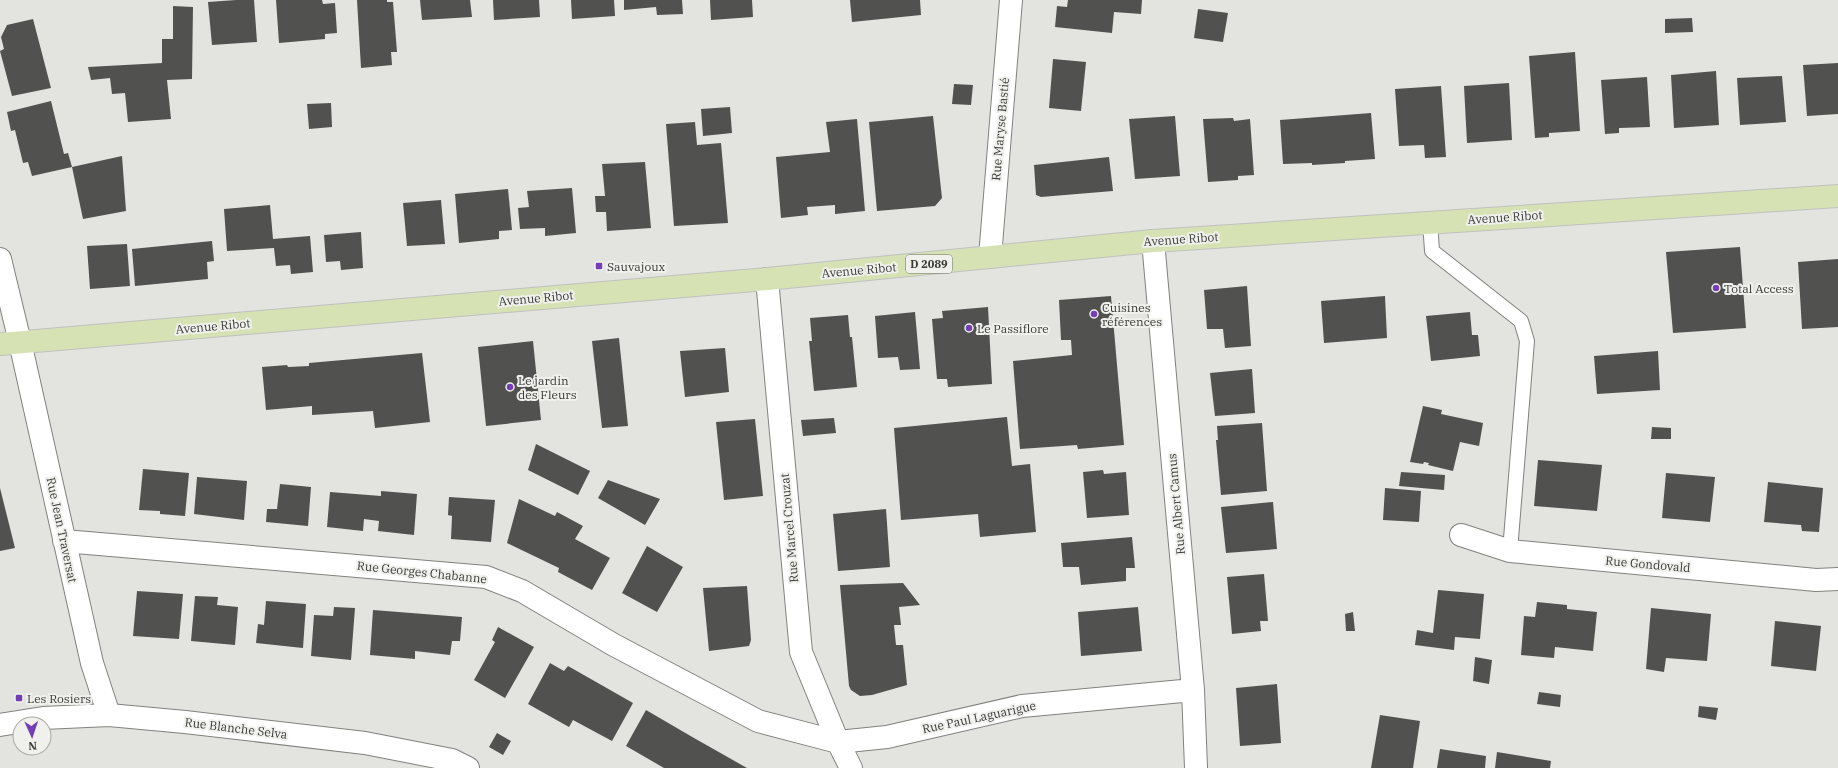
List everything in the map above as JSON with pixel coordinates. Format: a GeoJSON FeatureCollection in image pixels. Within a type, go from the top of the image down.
{"type":"FeatureCollection","features":[{"type":"Feature","properties":{"kind":"main road","name":"Avenue Ribot"},"geometry":{"type":"LineString","coordinates":[[10,343],[767,279],[1153,241],[1430,221],[1838,196]]}},
{"type":"Feature","properties":{"kind":"street","name":"Rue Maryse Bastié"},"geometry":{"type":"LineString","coordinates":[[990,257],[1011,0]]}},
{"type":"Feature","properties":{"kind":"street","name":"Rue Albert Camus"},"geometry":{"type":"LineString","coordinates":[[1153,241],[1193,690],[1196,768]]}},
{"type":"Feature","properties":{"kind":"street","name":"Rue Jean Traversat"},"geometry":{"type":"LineString","coordinates":[[0,259],[10,343],[64,541],[92,663],[109,715]]}},
{"type":"Feature","properties":{"kind":"street","name":"Rue Marcel Crouzat"},"geometry":{"type":"LineString","coordinates":[[767,279],[801,652],[838,742],[851,768]]}},
{"type":"Feature","properties":{"kind":"street","name":"Rue Gondovald"},"geometry":{"type":"LineString","coordinates":[[1461,535],[1510,551],[1816,580],[1838,579]]}},
{"type":"Feature","properties":{"kind":"street","name":"Rue Georges Chabanne"},"geometry":{"type":"LineString","coordinates":[[64,541],[486,577],[522,591],[614,644],[758,721],[838,742]]}},
{"type":"Feature","properties":{"kind":"street","name":"Rue Paul Laguarigue"},"geometry":{"type":"LineString","coordinates":[[838,742],[887,737],[1022,706],[1193,690]]}},
{"type":"Feature","properties":{"kind":"street","name":"Rue Blanche Selva"},"geometry":{"type":"LineString","coordinates":[[0,725],[43,718],[109,715],[185,722],[365,743],[452,760],[468,768]]}},
{"type":"Feature","properties":{"kind":"lane"},"geometry":{"type":"LineString","coordinates":[[1430,221],[1432,251],[1521,321],[1528,341],[1510,551]]}},
{"type":"Feature","properties":{"kind":"building"},"geometry":{"type":"Polygon","coordinates":[[[254,0],[257,42],[212,45],[208,2],[254,0]]]}},
{"type":"Feature","properties":{"kind":"building"},"geometry":{"type":"Polygon","coordinates":[[[276,0],[322,0],[323,4],[335,3],[337,33],[325,34],[325,39],[279,43],[276,0]]]}},
{"type":"Feature","properties":{"kind":"building"},"geometry":{"type":"Polygon","coordinates":[[[357,0],[387,0],[387,2],[393,2],[397,52],[391,52],[392,65],[361,68],[357,0]]]}},
{"type":"Feature","properties":{"kind":"building"},"geometry":{"type":"Polygon","coordinates":[[[420,0],[470,0],[472,17],[422,20],[420,0]]]}},
{"type":"Feature","properties":{"kind":"building"},"geometry":{"type":"Polygon","coordinates":[[[493,0],[539,0],[540,17],[494,20],[493,0]]]}},
{"type":"Feature","properties":{"kind":"building"},"geometry":{"type":"Polygon","coordinates":[[[571,0],[614,0],[615,16],[572,19],[571,0]]]}},
{"type":"Feature","properties":{"kind":"building"},"geometry":{"type":"Polygon","coordinates":[[[624,0],[682,0],[683,14],[657,15],[656,7],[624,10],[624,0]]]}},
{"type":"Feature","properties":{"kind":"building"},"geometry":{"type":"Polygon","coordinates":[[[710,0],[752,0],[753,17],[711,20],[710,0]]]}},
{"type":"Feature","properties":{"kind":"building"},"geometry":{"type":"Polygon","coordinates":[[[850,0],[920,0],[921,15],[852,22],[850,0]]]}},
{"type":"Feature","properties":{"kind":"building"},"geometry":{"type":"Polygon","coordinates":[[[1068,0],[1142,0],[1141,14],[1114,12],[1112,33],[1055,27],[1057,6],[1067,7],[1068,0]]]}},
{"type":"Feature","properties":{"kind":"building"},"geometry":{"type":"Polygon","coordinates":[[[173,6],[193,7],[192,79],[167,80],[171,119],[128,122],[125,93],[112,94],[110,78],[91,80],[88,67],[162,63],[162,39],[173,39],[173,6]]]}},
{"type":"Feature","properties":{"kind":"building"},"geometry":{"type":"Polygon","coordinates":[[[1198,9],[1228,13],[1223,42],[1194,38],[1198,9]]]}},
{"type":"Feature","properties":{"kind":"building"},"geometry":{"type":"Polygon","coordinates":[[[1692,18],[1693,32],[1665,33],[1665,19],[1692,18]]]}},
{"type":"Feature","properties":{"kind":"building"},"geometry":{"type":"Polygon","coordinates":[[[33,19],[51,88],[12,96],[0,51],[4,49],[1,37],[7,25],[33,19]]]}},
{"type":"Feature","properties":{"kind":"building"},"geometry":{"type":"Polygon","coordinates":[[[1575,52],[1580,131],[1549,133],[1549,137],[1535,138],[1529,56],[1575,52]]]}},
{"type":"Feature","properties":{"kind":"building"},"geometry":{"type":"Polygon","coordinates":[[[1053,59],[1086,62],[1081,111],[1049,108],[1053,59]]]}},
{"type":"Feature","properties":{"kind":"building"},"geometry":{"type":"Polygon","coordinates":[[[1838,63],[1838,114],[1807,116],[1803,65],[1838,63]]]}},
{"type":"Feature","properties":{"kind":"building"},"geometry":{"type":"Polygon","coordinates":[[[1716,71],[1719,125],[1674,128],[1671,75],[1716,71]]]}},
{"type":"Feature","properties":{"kind":"building"},"geometry":{"type":"Polygon","coordinates":[[[1782,76],[1786,122],[1740,125],[1737,78],[1782,76]]]}},
{"type":"Feature","properties":{"kind":"building"},"geometry":{"type":"Polygon","coordinates":[[[1647,77],[1650,127],[1619,128],[1619,133],[1605,134],[1601,80],[1647,77]]]}},
{"type":"Feature","properties":{"kind":"building"},"geometry":{"type":"Polygon","coordinates":[[[1509,83],[1512,140],[1467,143],[1464,86],[1509,83]]]}},
{"type":"Feature","properties":{"kind":"building"},"geometry":{"type":"Polygon","coordinates":[[[954,84],[973,85],[971,105],[952,104],[954,84]]]}},
{"type":"Feature","properties":{"kind":"building"},"geometry":{"type":"Polygon","coordinates":[[[1441,86],[1446,157],[1425,158],[1424,145],[1399,146],[1395,89],[1441,86]]]}},
{"type":"Feature","properties":{"kind":"building"},"geometry":{"type":"Polygon","coordinates":[[[51,101],[64,154],[68,153],[72,167],[32,176],[28,162],[23,163],[15,130],[11,131],[7,112],[51,101]]]}},
{"type":"Feature","properties":{"kind":"building"},"geometry":{"type":"Polygon","coordinates":[[[331,103],[332,127],[309,129],[307,104],[331,103]]]}},
{"type":"Feature","properties":{"kind":"building"},"geometry":{"type":"Polygon","coordinates":[[[730,107],[732,133],[703,136],[701,109],[730,107]]]}},
{"type":"Feature","properties":{"kind":"building"},"geometry":{"type":"Polygon","coordinates":[[[1371,113],[1375,159],[1312,165],[1312,163],[1283,164],[1280,120],[1371,113]]]}},
{"type":"Feature","properties":{"kind":"building"},"geometry":{"type":"Polygon","coordinates":[[[933,116],[942,198],[935,206],[877,211],[869,122],[933,116]]]}},
{"type":"Feature","properties":{"kind":"building"},"geometry":{"type":"Polygon","coordinates":[[[1175,116],[1180,176],[1135,179],[1129,119],[1175,116]]]}},
{"type":"Feature","properties":{"kind":"building"},"geometry":{"type":"Polygon","coordinates":[[[1233,118],[1234,121],[1250,119],[1254,175],[1238,176],[1238,180],[1208,182],[1203,119],[1233,118]]]}},
{"type":"Feature","properties":{"kind":"building"},"geometry":{"type":"Polygon","coordinates":[[[857,119],[865,211],[835,214],[835,205],[807,207],[808,215],[781,218],[776,157],[830,152],[826,122],[857,119]]]}},
{"type":"Feature","properties":{"kind":"building"},"geometry":{"type":"Polygon","coordinates":[[[695,122],[697,145],[721,143],[728,223],[674,226],[666,124],[695,122]]]}},
{"type":"Feature","properties":{"kind":"building"},"geometry":{"type":"Polygon","coordinates":[[[122,156],[126,211],[83,219],[72,167],[122,156]]]}},
{"type":"Feature","properties":{"kind":"building"},"geometry":{"type":"Polygon","coordinates":[[[1109,157],[1113,191],[1041,197],[1036,195],[1034,165],[1109,157]]]}},
{"type":"Feature","properties":{"kind":"building"},"geometry":{"type":"Polygon","coordinates":[[[645,162],[651,228],[607,231],[606,212],[596,212],[595,196],[605,196],[602,164],[645,162]]]}},
{"type":"Feature","properties":{"kind":"building"},"geometry":{"type":"Polygon","coordinates":[[[572,188],[576,233],[545,236],[545,228],[520,229],[518,208],[529,207],[527,191],[572,188]]]}},
{"type":"Feature","properties":{"kind":"building"},"geometry":{"type":"Polygon","coordinates":[[[508,189],[512,230],[499,231],[499,239],[459,243],[455,194],[508,189]]]}},
{"type":"Feature","properties":{"kind":"building"},"geometry":{"type":"Polygon","coordinates":[[[441,200],[445,244],[407,246],[403,203],[441,200]]]}},
{"type":"Feature","properties":{"kind":"building"},"geometry":{"type":"Polygon","coordinates":[[[270,205],[273,239],[310,236],[313,272],[291,274],[290,265],[276,266],[274,248],[227,251],[224,209],[270,205]]]}},
{"type":"Feature","properties":{"kind":"building"},"geometry":{"type":"Polygon","coordinates":[[[361,232],[363,268],[341,270],[340,261],[326,262],[324,235],[361,232]]]}},
{"type":"Feature","properties":{"kind":"building"},"geometry":{"type":"Polygon","coordinates":[[[212,241],[214,261],[207,262],[208,279],[135,286],[132,249],[212,241]]]}},
{"type":"Feature","properties":{"kind":"building"},"geometry":{"type":"Polygon","coordinates":[[[127,244],[130,286],[90,289],[87,246],[127,244]]]}},
{"type":"Feature","properties":{"kind":"building"},"geometry":{"type":"Polygon","coordinates":[[[1740,247],[1746,328],[1673,333],[1666,252],[1740,247]]]}},
{"type":"Feature","properties":{"kind":"building"},"geometry":{"type":"Polygon","coordinates":[[[1838,259],[1838,327],[1802,329],[1798,262],[1838,259]]]}},
{"type":"Feature","properties":{"kind":"building"},"geometry":{"type":"Polygon","coordinates":[[[1247,286],[1251,346],[1225,348],[1223,329],[1207,329],[1204,290],[1247,286]]]}},
{"type":"Feature","properties":{"kind":"building"},"geometry":{"type":"Polygon","coordinates":[[[1111,296],[1124,445],[1078,449],[1077,445],[1020,449],[1013,361],[1072,355],[1071,340],[1061,340],[1059,300],[1111,296]]]}},
{"type":"Feature","properties":{"kind":"building"},"geometry":{"type":"Polygon","coordinates":[[[1385,296],[1387,338],[1324,343],[1321,301],[1385,296]]]}},
{"type":"Feature","properties":{"kind":"building"},"geometry":{"type":"Polygon","coordinates":[[[988,307],[992,384],[948,387],[947,379],[937,379],[932,319],[943,318],[942,311],[988,307]]]}},
{"type":"Feature","properties":{"kind":"building"},"geometry":{"type":"Polygon","coordinates":[[[915,312],[920,369],[900,370],[898,357],[878,358],[875,316],[915,312]]]}},
{"type":"Feature","properties":{"kind":"building"},"geometry":{"type":"Polygon","coordinates":[[[1470,312],[1472,335],[1478,335],[1480,356],[1431,361],[1426,316],[1470,312]]]}},
{"type":"Feature","properties":{"kind":"building"},"geometry":{"type":"Polygon","coordinates":[[[848,315],[850,337],[852,337],[857,387],[814,391],[809,341],[812,341],[810,318],[848,315]]]}},
{"type":"Feature","properties":{"kind":"building"},"geometry":{"type":"Polygon","coordinates":[[[619,338],[628,426],[602,428],[592,341],[619,338]]]}},
{"type":"Feature","properties":{"kind":"building","name":"Le jardin des Fleurs"},"geometry":{"type":"Polygon","coordinates":[[[533,341],[541,420],[486,426],[478,347],[533,341]]]}},
{"type":"Feature","properties":{"kind":"building"},"geometry":{"type":"Polygon","coordinates":[[[725,348],[729,392],[685,397],[680,351],[725,348]]]}},
{"type":"Feature","properties":{"kind":"building"},"geometry":{"type":"Polygon","coordinates":[[[1658,351],[1660,390],[1597,394],[1594,356],[1658,351]]]}},
{"type":"Feature","properties":{"kind":"building"},"geometry":{"type":"Polygon","coordinates":[[[422,353],[430,422],[375,428],[373,411],[312,415],[312,406],[266,410],[262,367],[287,365],[288,367],[309,366],[309,363],[422,353]]]}},
{"type":"Feature","properties":{"kind":"building"},"geometry":{"type":"Polygon","coordinates":[[[1252,369],[1255,413],[1215,416],[1210,373],[1252,369]]]}},
{"type":"Feature","properties":{"kind":"building"},"geometry":{"type":"Polygon","coordinates":[[[1423,406],[1442,410],[1441,414],[1483,423],[1479,446],[1460,442],[1453,471],[1428,465],[1429,463],[1424,462],[1423,464],[1410,462],[1423,406]]]}},
{"type":"Feature","properties":{"kind":"building"},"geometry":{"type":"Polygon","coordinates":[[[1007,417],[1012,466],[1030,464],[1036,532],[980,537],[978,514],[901,520],[894,428],[1007,417]]]}},
{"type":"Feature","properties":{"kind":"building"},"geometry":{"type":"Polygon","coordinates":[[[834,418],[836,433],[803,436],[801,420],[834,418]]]}},
{"type":"Feature","properties":{"kind":"building"},"geometry":{"type":"Polygon","coordinates":[[[755,419],[763,496],[724,500],[716,422],[755,419]]]}},
{"type":"Feature","properties":{"kind":"building"},"geometry":{"type":"Polygon","coordinates":[[[1262,423],[1267,491],[1221,495],[1216,440],[1218,440],[1217,426],[1262,423]]]}},
{"type":"Feature","properties":{"kind":"building"},"geometry":{"type":"Polygon","coordinates":[[[1652,427],[1671,428],[1671,439],[1651,439],[1652,427]]]}},
{"type":"Feature","properties":{"kind":"building"},"geometry":{"type":"Polygon","coordinates":[[[536,444],[590,471],[578,495],[528,470],[536,444]]]}},
{"type":"Feature","properties":{"kind":"building"},"geometry":{"type":"Polygon","coordinates":[[[1538,460],[1602,465],[1597,511],[1534,506],[1538,460]]]}},
{"type":"Feature","properties":{"kind":"building"},"geometry":{"type":"Polygon","coordinates":[[[143,469],[189,473],[185,516],[160,514],[160,511],[139,510],[143,469]]]}},
{"type":"Feature","properties":{"kind":"building"},"geometry":{"type":"Polygon","coordinates":[[[1103,470],[1104,474],[1126,472],[1129,515],[1087,518],[1083,472],[1103,470]]]}},
{"type":"Feature","properties":{"kind":"building"},"geometry":{"type":"Polygon","coordinates":[[[1401,472],[1445,475],[1444,490],[1399,486],[1401,472]]]}},
{"type":"Feature","properties":{"kind":"building"},"geometry":{"type":"Polygon","coordinates":[[[1666,473],[1715,477],[1710,522],[1662,518],[1666,473]]]}},
{"type":"Feature","properties":{"kind":"building"},"geometry":{"type":"Polygon","coordinates":[[[197,477],[247,481],[244,520],[194,514],[197,477]]]}},
{"type":"Feature","properties":{"kind":"building"},"geometry":{"type":"Polygon","coordinates":[[[608,480],[660,499],[645,525],[598,498],[608,480]]]}},
{"type":"Feature","properties":{"kind":"building"},"geometry":{"type":"Polygon","coordinates":[[[1768,482],[1823,488],[1819,532],[1802,531],[1801,525],[1764,522],[1768,482]]]}},
{"type":"Feature","properties":{"kind":"building"},"geometry":{"type":"Polygon","coordinates":[[[280,484],[311,487],[308,526],[266,522],[267,509],[277,509],[280,484]]]}},
{"type":"Feature","properties":{"kind":"building"},"geometry":{"type":"Polygon","coordinates":[[[0,488],[15,548],[0,551],[0,488]]]}},
{"type":"Feature","properties":{"kind":"building"},"geometry":{"type":"Polygon","coordinates":[[[1385,488],[1421,491],[1419,522],[1383,520],[1385,488]]]}},
{"type":"Feature","properties":{"kind":"building"},"geometry":{"type":"Polygon","coordinates":[[[381,491],[417,494],[414,535],[378,531],[379,521],[364,519],[363,531],[327,527],[330,492],[381,496],[381,491]]]}},
{"type":"Feature","properties":{"kind":"building"},"geometry":{"type":"Polygon","coordinates":[[[449,497],[495,500],[491,542],[451,539],[452,516],[448,515],[449,497]]]}},
{"type":"Feature","properties":{"kind":"building"},"geometry":{"type":"Polygon","coordinates":[[[519,499],[555,516],[557,512],[583,526],[575,539],[610,558],[592,590],[558,572],[559,568],[507,543],[519,499]]]}},
{"type":"Feature","properties":{"kind":"building"},"geometry":{"type":"Polygon","coordinates":[[[1273,502],[1277,549],[1226,553],[1221,507],[1273,502]]]}},
{"type":"Feature","properties":{"kind":"building"},"geometry":{"type":"Polygon","coordinates":[[[886,509],[890,567],[838,571],[833,514],[886,509]]]}},
{"type":"Feature","properties":{"kind":"building"},"geometry":{"type":"Polygon","coordinates":[[[1132,537],[1135,568],[1126,568],[1126,581],[1081,585],[1079,567],[1063,567],[1061,543],[1132,537]]]}},
{"type":"Feature","properties":{"kind":"building"},"geometry":{"type":"Polygon","coordinates":[[[647,546],[683,567],[657,612],[622,593],[647,546]]]}},
{"type":"Feature","properties":{"kind":"building"},"geometry":{"type":"Polygon","coordinates":[[[1264,574],[1268,621],[1260,621],[1261,631],[1232,634],[1227,577],[1264,574]]]}},
{"type":"Feature","properties":{"kind":"building"},"geometry":{"type":"Polygon","coordinates":[[[903,583],[920,605],[899,607],[901,625],[894,625],[896,645],[903,645],[907,685],[872,695],[860,696],[851,690],[849,686],[840,585],[903,583]]]}},
{"type":"Feature","properties":{"kind":"building"},"geometry":{"type":"Polygon","coordinates":[[[747,586],[751,640],[749,646],[709,651],[703,588],[747,586]]]}},
{"type":"Feature","properties":{"kind":"building"},"geometry":{"type":"Polygon","coordinates":[[[1438,590],[1484,594],[1480,639],[1455,637],[1454,650],[1415,645],[1417,630],[1433,633],[1438,590]]]}},
{"type":"Feature","properties":{"kind":"building"},"geometry":{"type":"Polygon","coordinates":[[[137,591],[183,594],[179,639],[133,636],[137,591]]]}},
{"type":"Feature","properties":{"kind":"building"},"geometry":{"type":"Polygon","coordinates":[[[195,596],[218,597],[217,605],[238,607],[235,645],[191,641],[195,596]]]}},
{"type":"Feature","properties":{"kind":"building"},"geometry":{"type":"Polygon","coordinates":[[[266,601],[306,604],[303,648],[256,643],[258,624],[264,625],[266,601]]]}},
{"type":"Feature","properties":{"kind":"building"},"geometry":{"type":"Polygon","coordinates":[[[1537,602],[1567,605],[1567,609],[1597,612],[1593,651],[1555,647],[1554,658],[1521,655],[1524,616],[1535,617],[1537,602]]]}},
{"type":"Feature","properties":{"kind":"building"},"geometry":{"type":"Polygon","coordinates":[[[334,607],[355,608],[351,660],[311,656],[314,615],[333,616],[334,607]]]}},
{"type":"Feature","properties":{"kind":"building"},"geometry":{"type":"Polygon","coordinates":[[[1138,607],[1142,651],[1081,656],[1078,612],[1138,607]]]}},
{"type":"Feature","properties":{"kind":"building"},"geometry":{"type":"Polygon","coordinates":[[[1651,608],[1711,614],[1707,661],[1666,658],[1664,672],[1646,669],[1651,608]]]}},
{"type":"Feature","properties":{"kind":"building"},"geometry":{"type":"Polygon","coordinates":[[[373,610],[462,617],[460,641],[452,641],[450,655],[415,651],[415,659],[370,655],[373,610]]]}},
{"type":"Feature","properties":{"kind":"building"},"geometry":{"type":"Polygon","coordinates":[[[1353,612],[1355,631],[1346,631],[1345,614],[1353,612]]]}},
{"type":"Feature","properties":{"kind":"building"},"geometry":{"type":"Polygon","coordinates":[[[1775,621],[1821,626],[1816,671],[1771,666],[1775,621]]]}},
{"type":"Feature","properties":{"kind":"building"},"geometry":{"type":"Polygon","coordinates":[[[498,627],[534,647],[505,698],[474,680],[495,642],[492,640],[498,627]]]}},
{"type":"Feature","properties":{"kind":"building"},"geometry":{"type":"Polygon","coordinates":[[[1475,657],[1492,660],[1489,684],[1473,681],[1475,657]]]}},
{"type":"Feature","properties":{"kind":"building"},"geometry":{"type":"Polygon","coordinates":[[[550,663],[564,671],[568,666],[633,703],[612,741],[573,720],[569,727],[528,704],[550,663]]]}},
{"type":"Feature","properties":{"kind":"building"},"geometry":{"type":"Polygon","coordinates":[[[1277,684],[1281,743],[1240,746],[1236,688],[1277,684]]]}},
{"type":"Feature","properties":{"kind":"building"},"geometry":{"type":"Polygon","coordinates":[[[1539,692],[1561,695],[1560,707],[1537,704],[1539,692]]]}},
{"type":"Feature","properties":{"kind":"building"},"geometry":{"type":"Polygon","coordinates":[[[1699,706],[1718,708],[1716,720],[1698,717],[1699,706]]]}},
{"type":"Feature","properties":{"kind":"building"},"geometry":{"type":"Polygon","coordinates":[[[646,710],[747,768],[664,768],[626,746],[646,710]]]}},
{"type":"Feature","properties":{"kind":"building"},"geometry":{"type":"Polygon","coordinates":[[[1380,715],[1420,721],[1413,768],[1371,768],[1380,715]]]}},
{"type":"Feature","properties":{"kind":"building"},"geometry":{"type":"Polygon","coordinates":[[[497,733],[511,741],[503,755],[489,747],[497,733]]]}},
{"type":"Feature","properties":{"kind":"building"},"geometry":{"type":"Polygon","coordinates":[[[1440,749],[1486,756],[1485,768],[1437,768],[1440,749]]]}},
{"type":"Feature","properties":{"kind":"building"},"geometry":{"type":"Polygon","coordinates":[[[1497,752],[1551,761],[1550,768],[1495,768],[1497,752]]]}},
{"type":"Feature","properties":{"kind":"place","name":"Sauvajoux"},"geometry":{"type":"Point","coordinates":[599,266]}},
{"type":"Feature","properties":{"kind":"place","name":"Total Access"},"geometry":{"type":"Point","coordinates":[1716,288]}},
{"type":"Feature","properties":{"kind":"place","name":"Cuisines références"},"geometry":{"type":"Point","coordinates":[1094,314]}},
{"type":"Feature","properties":{"kind":"place","name":"Le Passiflore"},"geometry":{"type":"Point","coordinates":[969,328]}},
{"type":"Feature","properties":{"kind":"place","name":"Le jardin des Fleurs"},"geometry":{"type":"Point","coordinates":[510,387]}},
{"type":"Feature","properties":{"kind":"place","name":"Les Rosiers"},"geometry":{"type":"Point","coordinates":[19,698]}}]}
